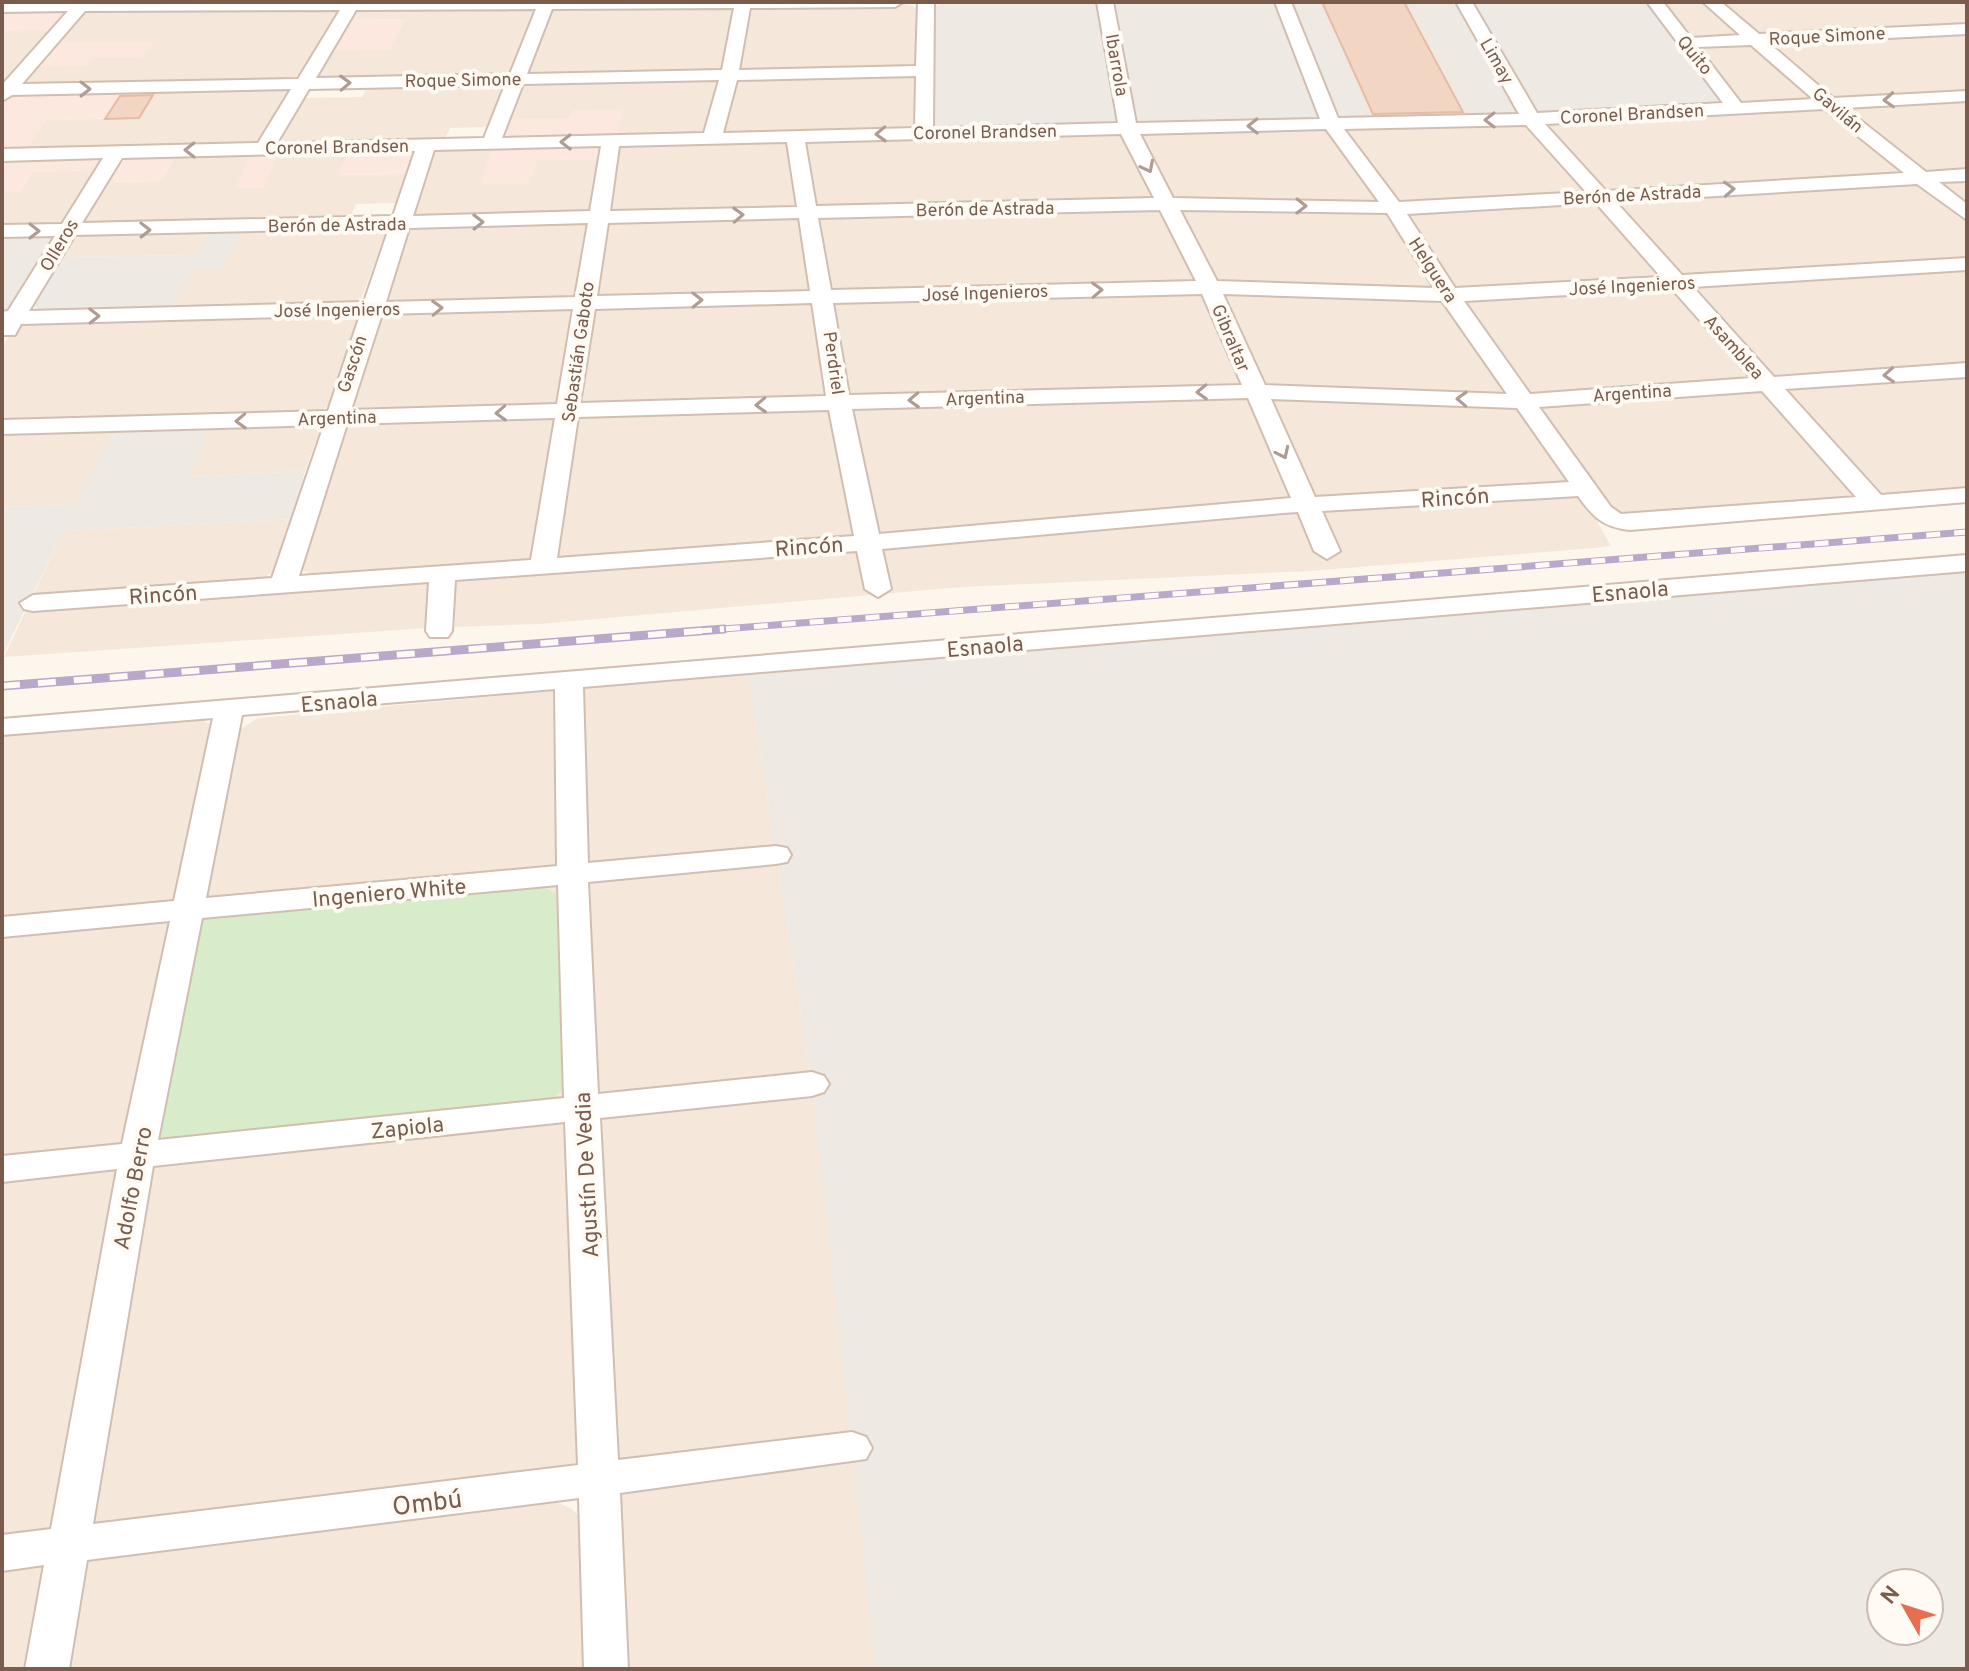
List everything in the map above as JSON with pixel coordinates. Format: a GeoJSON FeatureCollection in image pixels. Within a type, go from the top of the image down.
{"type":"FeatureCollection","features":[{"type":"Feature","properties":{"kind":"street"},"geometry":{"type":"LineString","coordinates":[[2,7],[83,4],[895,2]]}},
{"type":"Feature","properties":{"kind":"street"},"geometry":{"type":"LineString","coordinates":[[924,133],[926,2]]}},
{"type":"Feature","properties":{"kind":"street","name":"Ibarrola"},"geometry":{"type":"LineString","coordinates":[[1105,2],[1128,129]]}},
{"type":"Feature","properties":{"kind":"street","name":"Helguera"},"geometry":{"type":"LineString","coordinates":[[1283,2],[1331,124],[1394,209],[1449,295],[1602,512],[1614,521],[1630,523],[1874,502]]}},
{"type":"Feature","properties":{"kind":"street","name":"Limay"},"geometry":{"type":"LineString","coordinates":[[1464,2],[1531,119]]}},
{"type":"Feature","properties":{"kind":"street","name":"Quito"},"geometry":{"type":"LineString","coordinates":[[1655,2],[1736,108]]}},
{"type":"Feature","properties":{"kind":"street","name":"Gavilán"},"geometry":{"type":"LineString","coordinates":[[1711,2],[1758,39],[1828,103],[1967,214]]}},
{"type":"Feature","properties":{"kind":"street"},"geometry":{"type":"LineString","coordinates":[[712,138],[730,74],[742,3]]}},
{"type":"Feature","properties":{"kind":"street"},"geometry":{"type":"LineString","coordinates":[[4,92],[83,4]]}},
{"type":"Feature","properties":{"kind":"street"},"geometry":{"type":"LineString","coordinates":[[264,149],[352,4]]}},
{"type":"Feature","properties":{"kind":"street"},"geometry":{"type":"LineString","coordinates":[[491,143],[546,4]]}},
{"type":"Feature","properties":{"kind":"street","name":"Roque Simone"},"geometry":{"type":"LineString","coordinates":[[1686,43],[1967,29]]}},
{"type":"Feature","properties":{"kind":"street","name":"Roque Simone"},"geometry":{"type":"LineString","coordinates":[[4,92],[924,71]]}},
{"type":"Feature","properties":{"kind":"street","name":"Coronel Brandsen"},"geometry":{"type":"LineString","coordinates":[[2,155],[1531,119],[1967,96]]}},
{"type":"Feature","properties":{"kind":"street","name":"Asamblea"},"geometry":{"type":"LineString","coordinates":[[1531,119],[1874,502]]}},
{"type":"Feature","properties":{"kind":"street","name":"Gibraltar"},"geometry":{"type":"LineString","coordinates":[[1128,129],[1210,288],[1327,551]]}},
{"type":"Feature","properties":{"kind":"street","name":"Perdriel"},"geometry":{"type":"LineString","coordinates":[[795,137],[839,403],[878,589]]}},
{"type":"Feature","properties":{"kind":"street","name":"Sebastián Gaboto"},"geometry":{"type":"LineString","coordinates":[[543,564],[570,412],[584,303],[611,141]]}},
{"type":"Feature","properties":{"kind":"street","name":"Gascón"},"geometry":{"type":"LineString","coordinates":[[283,585],[426,145]]}},
{"type":"Feature","properties":{"kind":"street","name":"Olleros"},"geometry":{"type":"LineString","coordinates":[[2,339],[9,318],[116,152]]}},
{"type":"Feature","properties":{"kind":"street","name":"Berón de Astrada"},"geometry":{"type":"LineString","coordinates":[[2,231],[67,232],[1167,204],[1394,209],[1967,175]]}},
{"type":"Feature","properties":{"kind":"street","name":"José Ingenieros"},"geometry":{"type":"LineString","coordinates":[[9,318],[1210,288],[1449,295],[1967,264]]}},
{"type":"Feature","properties":{"kind":"street","name":"Argentina"},"geometry":{"type":"LineString","coordinates":[[2,427],[1254,391],[1523,401],[1967,370]]}},
{"type":"Feature","properties":{"kind":"street","name":"Rincón"},"geometry":{"type":"LineString","coordinates":[[33,603],[867,543],[1308,506],[1585,488]]}},
{"type":"Feature","properties":{"kind":"street"},"geometry":{"type":"LineString","coordinates":[[1874,502],[1967,495]]}},
{"type":"Feature","properties":{"kind":"street","name":"Esnaola"},"geometry":{"type":"LineString","coordinates":[[2,727],[1967,563]]}},
{"type":"Feature","properties":{"kind":"street"},"geometry":{"type":"LineString","coordinates":[[439,631],[443,573]]}},
{"type":"Feature","properties":{"kind":"street","name":"Agustín De Vedia"},"geometry":{"type":"LineString","coordinates":[[569,682],[570,875],[601,1481],[606,1669]]}},
{"type":"Feature","properties":{"kind":"street","name":"Adolfo Berro"},"geometry":{"type":"LineString","coordinates":[[47,1669],[137,1155],[229,710]]}},
{"type":"Feature","properties":{"kind":"street","name":"Ingeniero White"},"geometry":{"type":"LineString","coordinates":[[2,927],[776,855]]}},
{"type":"Feature","properties":{"kind":"street","name":"Zapiola"},"geometry":{"type":"LineString","coordinates":[[2,1169],[812,1084]]}},
{"type":"Feature","properties":{"kind":"street","name":"Ombú"},"geometry":{"type":"LineString","coordinates":[[2,1553],[852,1448]]}},
{"type":"Feature","properties":{"kind":"shaded area"},"geometry":{"type":"Polygon","coordinates":[[[1650,2],[1725,103],[1544,116],[935,128],[931,125],[930,8],[944,3],[1650,2]]]}},
{"type":"Feature","properties":{"kind":"shaded area"},"geometry":{"type":"Polygon","coordinates":[[[1662,2],[1967,2],[1967,94],[1744,104],[1662,2]]]}},
{"type":"Feature","properties":{"kind":"shaded area"},"geometry":{"type":"Polygon","coordinates":[[[906,4],[918,8],[915,126],[909,130],[725,136],[717,132],[753,8],[906,4]]]}},
{"type":"Feature","properties":{"kind":"shaded area"},"geometry":{"type":"Polygon","coordinates":[[[563,8],[734,10],[720,70],[532,75],[529,73],[552,12],[563,8]]]}},
{"type":"Feature","properties":{"kind":"shaded area"},"geometry":{"type":"Polygon","coordinates":[[[335,9],[341,13],[295,79],[49,88],[20,83],[87,11],[335,9]]]}},
{"type":"Feature","properties":{"kind":"shaded area"},"geometry":{"type":"Polygon","coordinates":[[[2,10],[68,12],[2,86],[2,10]]]}},
{"type":"Feature","properties":{"kind":"shaded area"},"geometry":{"type":"Polygon","coordinates":[[[8,10],[68,12],[52,30],[2,31],[2,16],[8,10]]]}},
{"type":"Feature","properties":{"kind":"shaded area"},"geometry":{"type":"Polygon","coordinates":[[[358,10],[537,10],[510,75],[327,81],[314,78],[331,51],[405,19],[350,20],[358,10]]]}},
{"type":"Feature","properties":{"kind":"shaded area"},"geometry":{"type":"Polygon","coordinates":[[[406,19],[389,50],[331,51],[350,20],[406,19]]]}},
{"type":"Feature","properties":{"kind":"shaded area"},"geometry":{"type":"Polygon","coordinates":[[[57,42],[155,42],[143,57],[93,57],[85,66],[35,67],[57,42]]]}},
{"type":"Feature","properties":{"kind":"shaded area"},"geometry":{"type":"Polygon","coordinates":[[[720,81],[703,134],[616,138],[622,109],[570,119],[509,119],[522,86],[530,83],[720,81]]]}},
{"type":"Feature","properties":{"kind":"shaded area"},"geometry":{"type":"Polygon","coordinates":[[[491,83],[506,87],[488,127],[450,128],[444,141],[302,146],[279,138],[300,98],[362,97],[368,85],[491,83]]]}},
{"type":"Feature","properties":{"kind":"shaded area"},"geometry":{"type":"Polygon","coordinates":[[[291,89],[257,143],[24,152],[45,120],[139,118],[157,90],[291,89]]]}},
{"type":"Feature","properties":{"kind":"shaded area"},"geometry":{"type":"Polygon","coordinates":[[[157,90],[139,118],[46,120],[24,152],[2,152],[2,103],[12,94],[157,90]]]}},
{"type":"Feature","properties":{"kind":"shaded area"},"geometry":{"type":"Polygon","coordinates":[[[1967,100],[1967,490],[1595,518],[1611,546],[1594,548],[1310,571],[962,587],[539,624],[455,627],[453,569],[318,576],[302,570],[405,231],[419,226],[606,221],[619,146],[1967,100]]]}},
{"type":"Feature","properties":{"kind":"shaded area"},"geometry":{"type":"Polygon","coordinates":[[[623,109],[616,138],[506,140],[502,136],[509,119],[569,119],[573,110],[623,109]]]}},
{"type":"Feature","properties":{"kind":"shaded area"},"geometry":{"type":"Polygon","coordinates":[[[595,146],[603,149],[602,159],[537,160],[530,183],[481,184],[492,148],[595,146]]]}},
{"type":"Feature","properties":{"kind":"shaded area"},"geometry":{"type":"Polygon","coordinates":[[[492,148],[482,184],[537,160],[602,159],[589,213],[420,220],[411,216],[432,152],[492,148]]]}},
{"type":"Feature","properties":{"kind":"shaded area"},"geometry":{"type":"Polygon","coordinates":[[[406,150],[415,153],[407,174],[338,175],[349,151],[406,150]]]}},
{"type":"Feature","properties":{"kind":"shaded area"},"geometry":{"type":"Polygon","coordinates":[[[349,151],[339,175],[407,174],[396,203],[356,204],[349,221],[85,227],[82,223],[107,182],[161,181],[175,156],[251,154],[237,188],[278,153],[349,151]]]}},
{"type":"Feature","properties":{"kind":"shaded area"},"geometry":{"type":"Polygon","coordinates":[[[278,153],[264,188],[236,188],[251,154],[278,153]]]}},
{"type":"Feature","properties":{"kind":"shaded area"},"geometry":{"type":"Polygon","coordinates":[[[175,156],[161,181],[107,182],[124,160],[175,156]]]}},
{"type":"Feature","properties":{"kind":"shaded area"},"geometry":{"type":"Polygon","coordinates":[[[2,158],[102,160],[96,170],[33,172],[20,192],[2,192],[2,158]]]}},
{"type":"Feature","properties":{"kind":"shaded area"},"geometry":{"type":"Polygon","coordinates":[[[96,170],[63,225],[2,230],[2,192],[20,192],[33,172],[96,170]]]}},
{"type":"Feature","properties":{"kind":"shaded area"},"geometry":{"type":"Polygon","coordinates":[[[387,229],[362,297],[350,304],[173,309],[192,269],[242,230],[387,229]]]}},
{"type":"Feature","properties":{"kind":"shaded area"},"geometry":{"type":"Polygon","coordinates":[[[242,230],[222,269],[192,270],[173,309],[48,312],[34,307],[62,257],[197,255],[209,231],[242,230]]]}},
{"type":"Feature","properties":{"kind":"shaded area"},"geometry":{"type":"Polygon","coordinates":[[[209,231],[198,255],[62,257],[73,240],[85,235],[209,231]]]}},
{"type":"Feature","properties":{"kind":"shaded area"},"geometry":{"type":"Polygon","coordinates":[[[2,237],[51,238],[53,242],[19,305],[2,313],[2,237]]]}},
{"type":"Feature","properties":{"kind":"shaded area"},"geometry":{"type":"Polygon","coordinates":[[[352,315],[359,321],[331,405],[315,413],[2,423],[2,348],[11,333],[25,325],[352,315]]]}},
{"type":"Feature","properties":{"kind":"shaded area"},"geometry":{"type":"Polygon","coordinates":[[[307,424],[320,430],[305,471],[190,477],[208,427],[307,424]]]}},
{"type":"Feature","properties":{"kind":"shaded area"},"geometry":{"type":"Polygon","coordinates":[[[208,427],[191,477],[305,471],[293,519],[63,531],[2,657],[2,507],[75,505],[116,430],[208,427]]]}},
{"type":"Feature","properties":{"kind":"shaded area"},"geometry":{"type":"Polygon","coordinates":[[[116,430],[76,505],[2,507],[2,432],[116,430]]]}},
{"type":"Feature","properties":{"kind":"shaded area"},"geometry":{"type":"Polygon","coordinates":[[[293,519],[276,569],[264,578],[33,595],[63,531],[293,519]]]}},
{"type":"Feature","properties":{"kind":"shaded area"},"geometry":{"type":"Polygon","coordinates":[[[1967,572],[1967,1669],[876,1669],[812,1084],[748,673],[1967,572]]]}},
{"type":"Feature","properties":{"kind":"shaded area"},"geometry":{"type":"Polygon","coordinates":[[[422,581],[429,585],[428,628],[4,657],[26,610],[422,581]]]}},
{"type":"Feature","properties":{"kind":"shaded area"},"geometry":{"type":"Polygon","coordinates":[[[748,673],[812,1084],[879,1669],[623,1669],[616,1471],[93,1528],[83,1516],[235,732],[258,718],[748,673]]]}},
{"type":"Feature","properties":{"kind":"shaded area"},"geometry":{"type":"Polygon","coordinates":[[[199,718],[210,724],[212,730],[31,1669],[2,1669],[2,735],[199,718]]]}},
{"type":"Feature","properties":{"kind":"shaded area"},"geometry":{"type":"Polygon","coordinates":[[[557,1502],[572,1509],[581,1519],[585,1667],[59,1669],[82,1562],[95,1555],[557,1502]]]}},
{"type":"Feature","properties":{"kind":"green space"},"geometry":{"type":"Polygon","coordinates":[[[536,884],[556,893],[563,1089],[550,1101],[166,1140],[155,1130],[199,915],[536,884]]]}},
{"type":"Feature","properties":{"kind":"building"},"geometry":{"type":"Polygon","coordinates":[[[1322,2],[1404,2],[1463,112],[1373,114],[1322,2]]]}},
{"type":"Feature","properties":{"kind":"building"},"geometry":{"type":"Polygon","coordinates":[[[153,95],[139,118],[105,119],[120,96],[153,95]]]}},
{"type":"Feature","properties":{"kind":"railway"},"geometry":{"type":"LineString","coordinates":[[698,631],[1967,532]]}},
{"type":"Feature","properties":{"kind":"railway"},"geometry":{"type":"LineString","coordinates":[[2,686],[724,629]]}}]}
